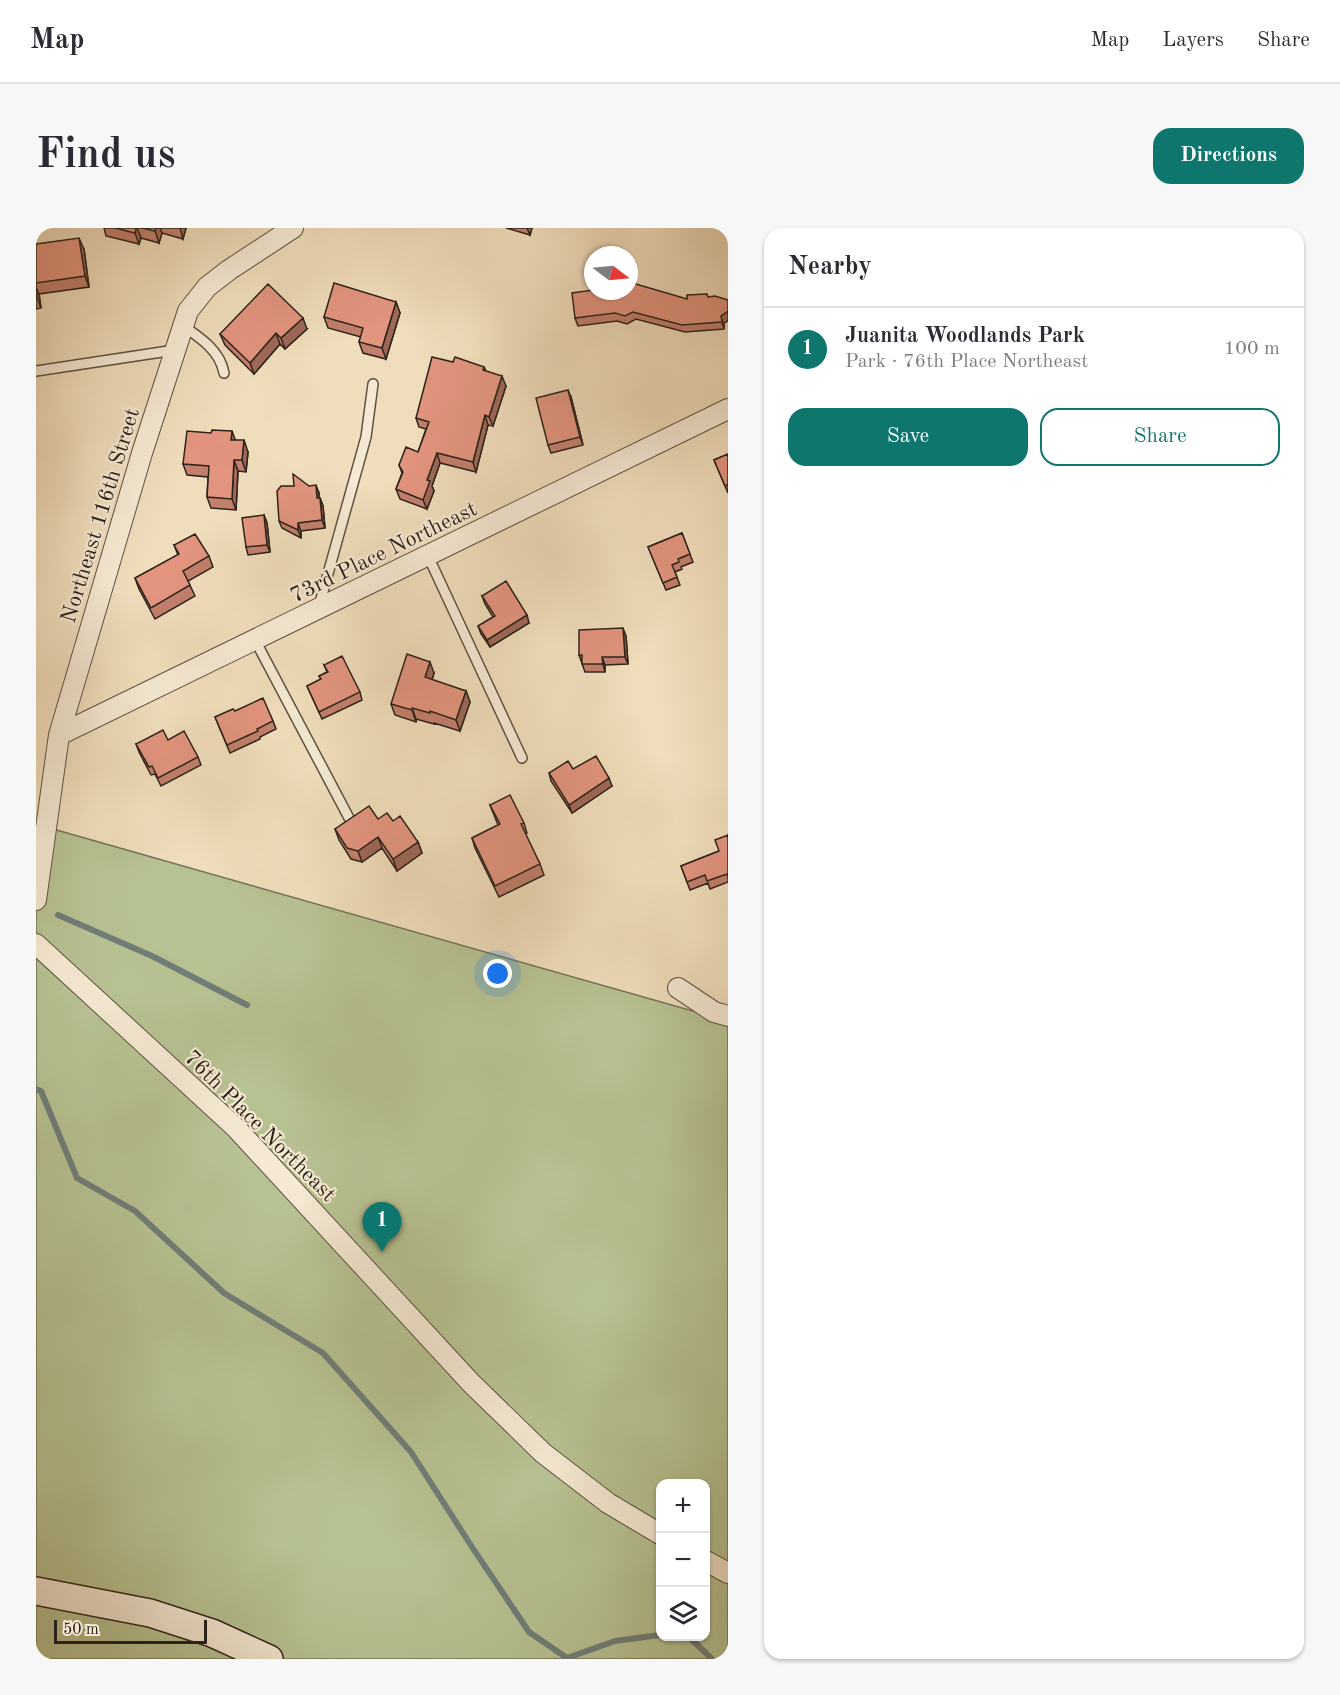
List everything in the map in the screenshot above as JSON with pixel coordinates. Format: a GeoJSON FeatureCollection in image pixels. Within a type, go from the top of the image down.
{"type":"FeatureCollection","features":[{"type":"Feature","properties":{"kind":"main road"},"geometry":{"type":"LineString","coordinates":[[36,1591],[150,1613],[212,1632],[269,1659]]}},
{"type":"Feature","properties":{"kind":"street","name":"Northeast 116th Street"},"geometry":{"type":"LineString","coordinates":[[36,900],[60,735],[142,453],[188,311],[207,287],[293,228]]}},
{"type":"Feature","properties":{"kind":"street","name":"73rd Place Northeast"},"geometry":{"type":"LineString","coordinates":[[60,735],[728,409]]}},
{"type":"Feature","properties":{"kind":"street","name":"76th Place Northeast"},"geometry":{"type":"LineString","coordinates":[[36,944],[236,1128],[471,1383],[543,1453],[608,1503],[658,1533]]}},
{"type":"Feature","properties":{"kind":"street"},"geometry":{"type":"LineString","coordinates":[[678,988],[714,1012],[728,1016]]}},
{"type":"Feature","properties":{"kind":"street"},"geometry":{"type":"LineString","coordinates":[[710,1564],[728,1573]]}},
{"type":"Feature","properties":{"kind":"lane"},"geometry":{"type":"LineString","coordinates":[[183,326],[203,339],[222,362],[224,373]]}},
{"type":"Feature","properties":{"kind":"lane"},"geometry":{"type":"LineString","coordinates":[[36,371],[175,350]]}},
{"type":"Feature","properties":{"kind":"lane"},"geometry":{"type":"LineString","coordinates":[[319,609],[366,437],[372,384]]}},
{"type":"Feature","properties":{"kind":"lane"},"geometry":{"type":"LineString","coordinates":[[428,556],[522,758]]}},
{"type":"Feature","properties":{"kind":"lane"},"geometry":{"type":"LineString","coordinates":[[255,640],[349,818]]}},
{"type":"Feature","properties":{"kind":"green space"},"geometry":{"type":"Polygon","coordinates":[[[46,827],[728,1021],[728,1659],[36,1659],[36,900],[46,827]]]}},
{"type":"Feature","properties":{"kind":"building"},"geometry":{"type":"Polygon","coordinates":[[[115,228],[136,228],[135,233],[115,228]]]}},
{"type":"Feature","properties":{"kind":"building"},"geometry":{"type":"Polygon","coordinates":[[[79,238],[85,276],[36,283],[36,244],[79,238]]]}},
{"type":"Feature","properties":{"kind":"building"},"geometry":{"type":"Polygon","coordinates":[[[334,283],[396,302],[382,348],[359,342],[363,328],[324,317],[334,283]]]}},
{"type":"Feature","properties":{"kind":"building"},"geometry":{"type":"Polygon","coordinates":[[[268,284],[303,318],[281,338],[276,333],[250,363],[220,334],[268,284]]]}},
{"type":"Feature","properties":{"kind":"building"},"geometry":{"type":"Polygon","coordinates":[[[638,285],[687,299],[687,295],[715,296],[728,300],[728,311],[721,316],[722,322],[682,325],[633,312],[625,316],[615,313],[575,318],[572,293],[584,291],[584,300],[638,300],[638,285]]]}},
{"type":"Feature","properties":{"kind":"building"},"geometry":{"type":"Polygon","coordinates":[[[432,357],[453,362],[455,357],[502,376],[489,417],[485,415],[473,462],[437,453],[427,480],[430,481],[423,500],[396,489],[403,472],[399,465],[406,447],[418,452],[429,422],[416,418],[432,357]]]}},
{"type":"Feature","properties":{"kind":"building"},"geometry":{"type":"Polygon","coordinates":[[[568,390],[580,437],[548,445],[536,398],[568,390]]]}},
{"type":"Feature","properties":{"kind":"building"},"geometry":{"type":"Polygon","coordinates":[[[212,430],[232,431],[231,440],[244,440],[242,460],[234,460],[232,499],[207,497],[209,466],[183,464],[187,431],[211,433],[212,430]]]}},
{"type":"Feature","properties":{"kind":"building"},"geometry":{"type":"Polygon","coordinates":[[[728,454],[728,484],[725,486],[714,460],[728,454]]]}},
{"type":"Feature","properties":{"kind":"building"},"geometry":{"type":"Polygon","coordinates":[[[293,474],[309,486],[316,485],[322,520],[298,523],[298,530],[279,521],[277,491],[281,486],[294,486],[293,474]]]}},
{"type":"Feature","properties":{"kind":"building"},"geometry":{"type":"Polygon","coordinates":[[[264,515],[267,545],[246,547],[242,518],[264,515]]]}},
{"type":"Feature","properties":{"kind":"building"},"geometry":{"type":"Polygon","coordinates":[[[682,533],[690,554],[678,559],[679,562],[672,565],[677,577],[663,583],[648,547],[682,533]]]}},
{"type":"Feature","properties":{"kind":"building"},"geometry":{"type":"Polygon","coordinates":[[[195,534],[209,556],[183,571],[190,585],[151,608],[135,578],[179,554],[174,545],[195,534]]]}},
{"type":"Feature","properties":{"kind":"building"},"geometry":{"type":"Polygon","coordinates":[[[506,581],[527,615],[487,640],[478,626],[495,616],[482,596],[506,581]]]}},
{"type":"Feature","properties":{"kind":"building"},"geometry":{"type":"Polygon","coordinates":[[[623,628],[625,657],[602,657],[603,664],[582,664],[582,655],[579,655],[579,630],[623,628]]]}},
{"type":"Feature","properties":{"kind":"building"},"geometry":{"type":"Polygon","coordinates":[[[407,654],[430,662],[425,677],[466,691],[456,720],[430,711],[430,713],[412,708],[412,710],[391,704],[407,654]]]}},
{"type":"Feature","properties":{"kind":"building"},"geometry":{"type":"Polygon","coordinates":[[[342,656],[360,692],[319,712],[307,686],[321,679],[319,676],[328,672],[324,665],[342,656]]]}},
{"type":"Feature","properties":{"kind":"building"},"geometry":{"type":"Polygon","coordinates":[[[263,698],[273,721],[257,729],[258,731],[227,745],[215,717],[263,698]]]}},
{"type":"Feature","properties":{"kind":"building"},"geometry":{"type":"Polygon","coordinates":[[[163,730],[168,740],[184,731],[198,757],[158,778],[136,744],[163,730]]]}},
{"type":"Feature","properties":{"kind":"building"},"geometry":{"type":"Polygon","coordinates":[[[596,756],[609,778],[569,805],[549,773],[568,761],[573,769],[596,756]]]}},
{"type":"Feature","properties":{"kind":"building"},"geometry":{"type":"Polygon","coordinates":[[[510,795],[540,864],[495,886],[472,838],[500,824],[490,805],[510,795]]]}},
{"type":"Feature","properties":{"kind":"building"},"geometry":{"type":"Polygon","coordinates":[[[369,806],[378,819],[387,813],[393,821],[400,816],[418,842],[393,859],[378,837],[358,851],[347,848],[335,829],[369,806]]]}},
{"type":"Feature","properties":{"kind":"building"},"geometry":{"type":"Polygon","coordinates":[[[728,835],[728,877],[727,874],[707,881],[705,875],[687,882],[681,866],[719,851],[715,840],[728,835]]]}},
{"type":"Feature","properties":{"kind":"waterway"},"geometry":{"type":"LineString","coordinates":[[58,915],[152,956],[247,1005]]}},
{"type":"Feature","properties":{"kind":"waterway"},"geometry":{"type":"LineString","coordinates":[[36,1089],[41,1091],[77,1178],[135,1211],[224,1293],[323,1353],[411,1452],[529,1632],[567,1658],[615,1641],[656,1636]]}},
{"type":"Feature","properties":{"kind":"waterway"},"geometry":{"type":"LineString","coordinates":[[693,1641],[712,1659]]}},
{"type":"Feature","properties":{"kind":"place","name":"Juanita Woodlands Park"},"geometry":{"type":"Point","coordinates":[382,1252]}}]}
